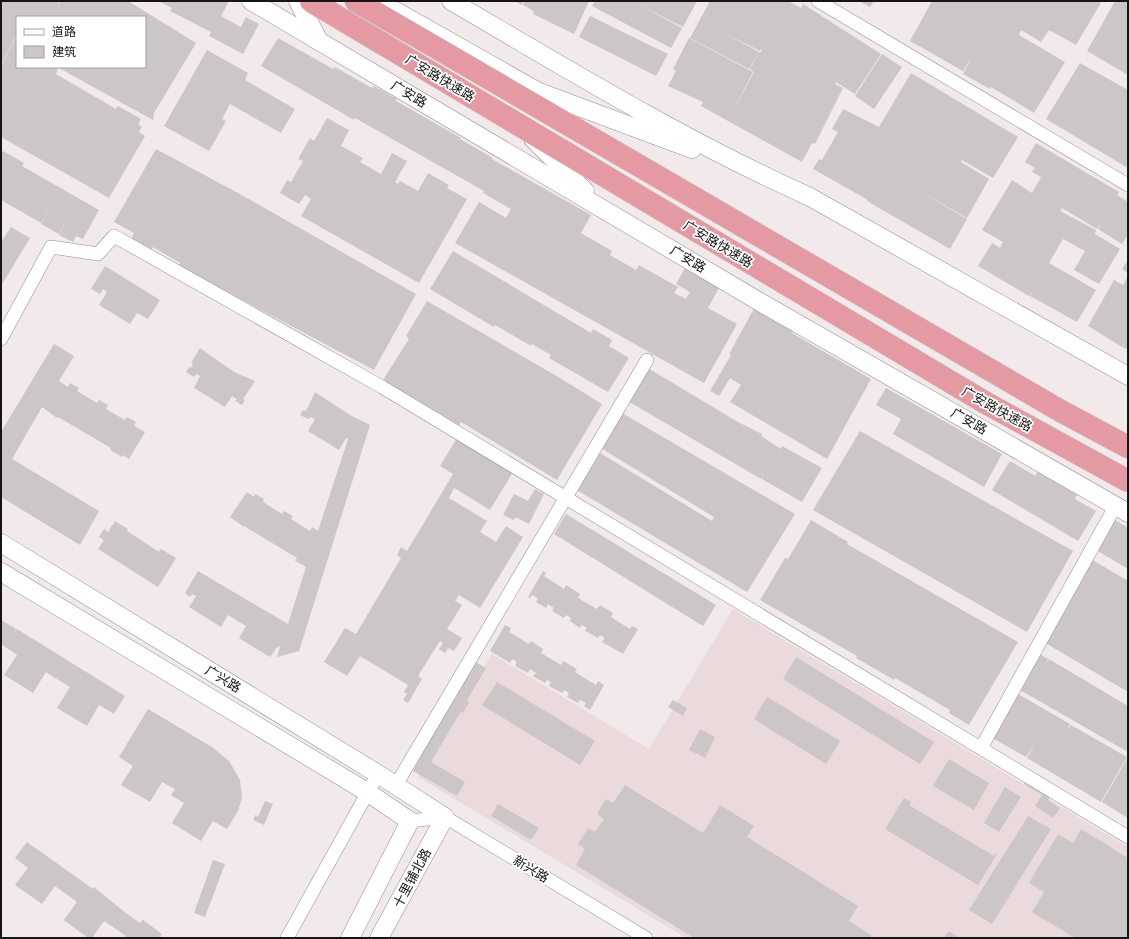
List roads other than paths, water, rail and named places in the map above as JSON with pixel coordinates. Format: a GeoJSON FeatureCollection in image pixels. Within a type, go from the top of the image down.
{"type":"FeatureCollection","features":[{"type":"Feature","properties":{"kind":"highway","name":"广安路快速路"},"geometry":{"type":"LineString","coordinates":[[311,1],[986,404],[1128,481]]}},
{"type":"Feature","properties":{"kind":"highway","name":"广安路快速路"},"geometry":{"type":"LineString","coordinates":[[356,1],[1059,410],[1128,447]]}},
{"type":"Feature","properties":{"kind":"main road","name":"广安路"},"geometry":{"type":"LineString","coordinates":[[251,1],[760,302],[1122,509]]}},
{"type":"Feature","properties":{"kind":"main road"},"geometry":{"type":"LineString","coordinates":[[298,1],[320,42]]}},
{"type":"Feature","properties":{"kind":"main road"},"geometry":{"type":"LineString","coordinates":[[324,1],[494,100],[604,210]]}},
{"type":"Feature","properties":{"kind":"main road"},"geometry":{"type":"LineString","coordinates":[[378,1],[539,92],[757,173]]}},
{"type":"Feature","properties":{"kind":"main road"},"geometry":{"type":"LineString","coordinates":[[451,1],[619,100],[757,173],[810,197],[1128,376]]}},
{"type":"Feature","properties":{"kind":"main road","name":"广兴路"},"geometry":{"type":"LineString","coordinates":[[1,543],[396,785],[445,817]]}},
{"type":"Feature","properties":{"kind":"main road","name":"广兴路"},"geometry":{"type":"LineString","coordinates":[[1,572],[367,792],[410,822]]}},
{"type":"Feature","properties":{"kind":"main road","name":"十里铺北路"},"geometry":{"type":"LineString","coordinates":[[379,938],[445,817]]}},
{"type":"Feature","properties":{"kind":"main road","name":"十里铺北路"},"geometry":{"type":"LineString","coordinates":[[350,938],[410,822]]}},
{"type":"Feature","properties":{"kind":"street"},"geometry":{"type":"LineString","coordinates":[[818,1],[1128,185]]}},
{"type":"Feature","properties":{"kind":"street"},"geometry":{"type":"LineString","coordinates":[[1,339],[51,247],[98,254],[114,236],[382,387],[1128,837]]}},
{"type":"Feature","properties":{"kind":"street"},"geometry":{"type":"LineString","coordinates":[[396,785],[647,360]]}},
{"type":"Feature","properties":{"kind":"street"},"geometry":{"type":"LineString","coordinates":[[981,748],[1122,509]]}},
{"type":"Feature","properties":{"kind":"street"},"geometry":{"type":"LineString","coordinates":[[288,938],[378,774]]}},
{"type":"Feature","properties":{"kind":"street"},"geometry":{"type":"LineString","coordinates":[[410,822],[445,817]]}},
{"type":"Feature","properties":{"kind":"street","name":"新兴路"},"geometry":{"type":"LineString","coordinates":[[445,817],[646,938]]}}]}
